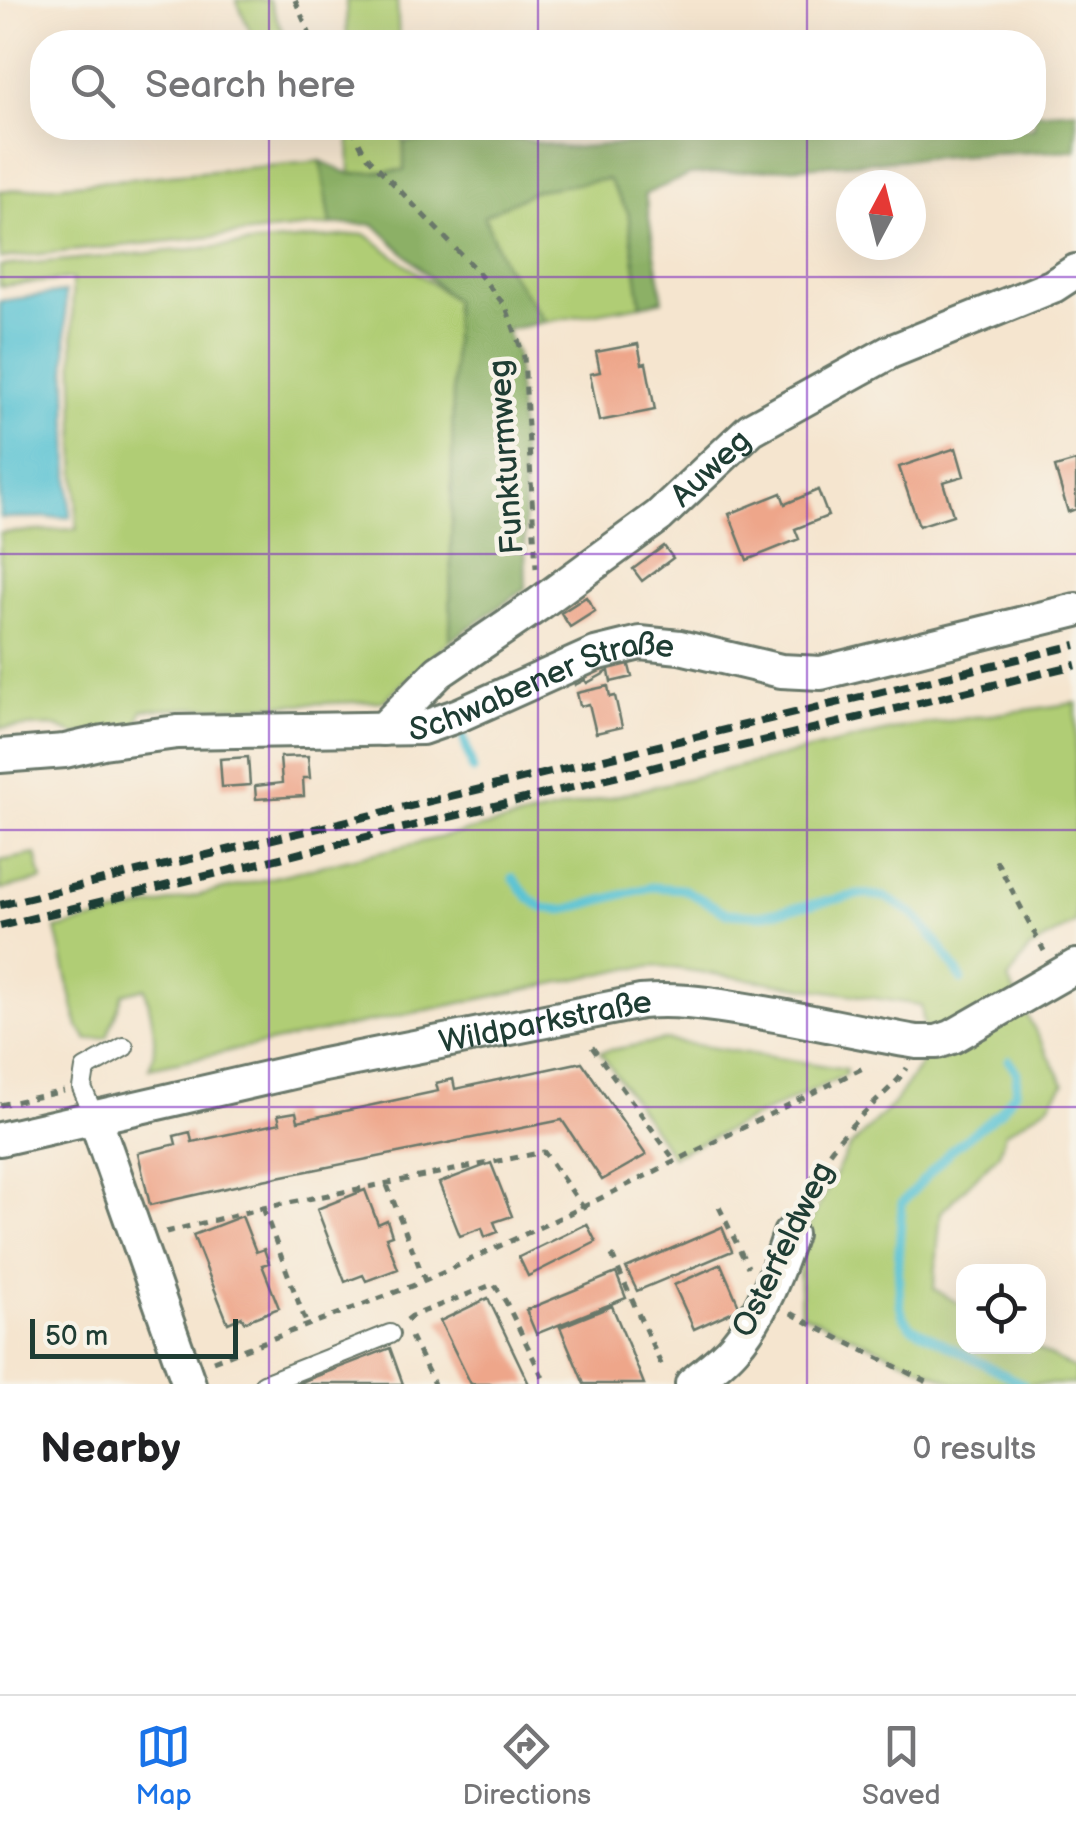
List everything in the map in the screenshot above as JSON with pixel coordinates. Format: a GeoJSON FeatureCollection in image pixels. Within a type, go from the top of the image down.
{"type":"FeatureCollection","features":[{"type":"Feature","properties":{"kind":"street","name":"Auweg"},"geometry":{"type":"LineString","coordinates":[[383,730],[439,672],[659,516],[750,429],[890,352],[1052,286],[1076,271]]}},
{"type":"Feature","properties":{"kind":"street","name":"Schwabener Straße"},"geometry":{"type":"LineString","coordinates":[[0,756],[65,751],[176,732],[422,728],[595,654],[640,643],[680,647],[781,671],[821,674],[1076,610]]}},
{"type":"Feature","properties":{"kind":"street","name":"Wildparkstraße"},"geometry":{"type":"LineString","coordinates":[[0,1139],[319,1066],[642,1002],[701,1003],[917,1042],[938,1042],[1076,966]]}},
{"type":"Feature","properties":{"kind":"street"},"geometry":{"type":"LineString","coordinates":[[95,1118],[195,1375]]}},
{"type":"Feature","properties":{"kind":"street","name":"Osterfeldweg"},"geometry":{"type":"LineString","coordinates":[[692,1384],[733,1348],[755,1318],[790,1234]]}},
{"type":"Feature","properties":{"kind":"lane"},"geometry":{"type":"LineString","coordinates":[[95,1118],[82,1088],[85,1069],[124,1047]]}},
{"type":"Feature","properties":{"kind":"lane"},"geometry":{"type":"LineString","coordinates":[[264,1384],[390,1334]]}},
{"type":"Feature","properties":{"kind":"path"},"geometry":{"type":"LineString","coordinates":[[295,0],[308,30]]}},
{"type":"Feature","properties":{"kind":"path","name":"Funkturmweg"},"geometry":{"type":"LineString","coordinates":[[358,140],[365,154],[506,307],[524,357],[539,604]]}},
{"type":"Feature","properties":{"kind":"path"},"geometry":{"type":"LineString","coordinates":[[996,860],[1044,951]]}},
{"type":"Feature","properties":{"kind":"path"},"geometry":{"type":"LineString","coordinates":[[592,1047],[676,1162]]}},
{"type":"Feature","properties":{"kind":"path"},"geometry":{"type":"LineString","coordinates":[[195,1375],[306,1325],[425,1281],[584,1207],[866,1066],[880,1067]]}},
{"type":"Feature","properties":{"kind":"path","name":"Osterfeldweg"},"geometry":{"type":"LineString","coordinates":[[790,1234],[810,1178],[838,1140],[891,1084],[894,1068]]}},
{"type":"Feature","properties":{"kind":"path"},"geometry":{"type":"LineString","coordinates":[[153,1235],[263,1208],[544,1152],[584,1207]]}},
{"type":"Feature","properties":{"kind":"path"},"geometry":{"type":"LineString","coordinates":[[387,1184],[425,1281]]}},
{"type":"Feature","properties":{"kind":"path"},"geometry":{"type":"LineString","coordinates":[[719,1207],[764,1296],[812,1325],[931,1384]]}},
{"type":"Feature","properties":{"kind":"path"},"geometry":{"type":"LineString","coordinates":[[263,1208],[306,1325]]}},
{"type":"Feature","properties":{"kind":"path"},"geometry":{"type":"LineString","coordinates":[[612,1255],[670,1384]]}},
{"type":"Feature","properties":{"kind":"path"},"geometry":{"type":"LineString","coordinates":[[434,1384],[404,1322],[494,1284],[546,1384]]}},
{"type":"Feature","properties":{"kind":"green space"},"geometry":{"type":"Polygon","coordinates":[[[236,0],[269,0],[282,30],[250,30],[236,0]]]}},
{"type":"Feature","properties":{"kind":"green space"},"geometry":{"type":"Polygon","coordinates":[[[346,0],[397,0],[398,30],[347,30],[346,0]]]}},
{"type":"Feature","properties":{"kind":"green space"},"geometry":{"type":"Polygon","coordinates":[[[1076,110],[1076,150],[689,175],[645,194],[663,300],[641,305],[628,212],[608,179],[537,190],[484,216],[504,264],[546,322],[506,330],[516,353],[526,588],[450,641],[454,301],[374,224],[331,225],[321,161],[350,174],[404,170],[404,142],[432,140],[526,140],[567,148],[677,140],[1046,140],[1046,112],[1076,110]]]}},
{"type":"Feature","properties":{"kind":"green space"},"geometry":{"type":"Polygon","coordinates":[[[349,140],[404,140],[405,170],[350,174],[349,140]]]}},
{"type":"Feature","properties":{"kind":"green space"},"geometry":{"type":"Polygon","coordinates":[[[321,161],[331,225],[0,258],[0,191],[321,161]]]}},
{"type":"Feature","properties":{"kind":"green space"},"geometry":{"type":"Polygon","coordinates":[[[608,179],[628,212],[641,305],[546,322],[504,264],[484,216],[537,190],[608,179]]]}},
{"type":"Feature","properties":{"kind":"green space"},"geometry":{"type":"Polygon","coordinates":[[[365,234],[454,300],[450,641],[383,701],[142,710],[137,728],[76,735],[54,726],[0,728],[0,533],[77,529],[72,279],[0,286],[0,266],[365,234]]]}},
{"type":"Feature","properties":{"kind":"green space"},"geometry":{"type":"Polygon","coordinates":[[[1076,703],[1076,922],[1029,949],[1008,980],[1064,1084],[1048,1106],[1005,1133],[999,1154],[941,1212],[934,1289],[956,1302],[956,1354],[1046,1354],[1076,1370],[1076,1384],[957,1384],[801,1313],[799,1265],[811,1221],[849,1148],[894,1103],[928,1054],[921,1005],[660,966],[624,969],[149,1068],[154,1039],[145,988],[123,994],[107,1037],[88,1040],[78,1027],[56,929],[905,727],[1076,703]]]}},
{"type":"Feature","properties":{"kind":"green space"},"geometry":{"type":"Polygon","coordinates":[[[36,854],[42,880],[0,890],[0,861],[36,854]]]}},
{"type":"Feature","properties":{"kind":"green space"},"geometry":{"type":"Polygon","coordinates":[[[665,1040],[846,1069],[845,1075],[672,1156],[600,1052],[665,1040]]]}},
{"type":"Feature","properties":{"kind":"water"},"geometry":{"type":"Polygon","coordinates":[[[65,292],[70,517],[0,518],[0,301],[65,292]]]}},
{"type":"Feature","properties":{"kind":"building"},"geometry":{"type":"Polygon","coordinates":[[[638,344],[642,364],[646,363],[655,410],[599,421],[590,374],[600,372],[596,352],[638,344]]]}},
{"type":"Feature","properties":{"kind":"building"},"geometry":{"type":"Polygon","coordinates":[[[956,448],[964,476],[943,482],[953,515],[919,526],[899,467],[956,448]]]}},
{"type":"Feature","properties":{"kind":"building"},"geometry":{"type":"Polygon","coordinates":[[[1076,461],[1076,509],[1068,512],[1055,467],[1076,461]]]}},
{"type":"Feature","properties":{"kind":"building"},"geometry":{"type":"Polygon","coordinates":[[[818,490],[828,516],[795,529],[799,539],[747,560],[729,514],[781,493],[785,504],[818,490]]]}},
{"type":"Feature","properties":{"kind":"building"},"geometry":{"type":"Polygon","coordinates":[[[664,546],[673,558],[642,581],[633,569],[664,546]]]}},
{"type":"Feature","properties":{"kind":"building"},"geometry":{"type":"Polygon","coordinates":[[[586,597],[595,611],[570,627],[561,613],[586,597]]]}},
{"type":"Feature","properties":{"kind":"building"},"geometry":{"type":"Polygon","coordinates":[[[626,654],[632,677],[611,682],[609,671],[575,685],[573,679],[626,654]]]}},
{"type":"Feature","properties":{"kind":"building"},"geometry":{"type":"Polygon","coordinates":[[[608,686],[610,697],[615,696],[622,727],[596,733],[589,704],[580,706],[577,693],[608,686]]]}},
{"type":"Feature","properties":{"kind":"building"},"geometry":{"type":"Polygon","coordinates":[[[308,756],[310,778],[303,778],[304,796],[256,799],[255,786],[282,783],[280,757],[308,756]]]}},
{"type":"Feature","properties":{"kind":"building"},"geometry":{"type":"Polygon","coordinates":[[[248,757],[250,785],[222,787],[220,759],[248,757]]]}},
{"type":"Feature","properties":{"kind":"building"},"geometry":{"type":"Polygon","coordinates":[[[582,1062],[646,1155],[602,1180],[562,1120],[150,1205],[138,1153],[176,1144],[174,1136],[190,1132],[192,1142],[280,1123],[278,1115],[296,1112],[298,1121],[438,1091],[436,1083],[453,1079],[455,1089],[582,1062]]]}},
{"type":"Feature","properties":{"kind":"building"},"geometry":{"type":"Polygon","coordinates":[[[491,1163],[512,1216],[494,1222],[498,1232],[485,1237],[482,1228],[460,1236],[439,1183],[491,1163]]]}},
{"type":"Feature","properties":{"kind":"building"},"geometry":{"type":"Polygon","coordinates":[[[365,1190],[378,1224],[387,1220],[392,1235],[386,1237],[398,1269],[366,1281],[363,1275],[345,1282],[317,1209],[365,1190]]]}},
{"type":"Feature","properties":{"kind":"building"},"geometry":{"type":"Polygon","coordinates":[[[242,1216],[256,1252],[264,1249],[269,1263],[262,1265],[279,1308],[244,1322],[242,1317],[228,1323],[193,1235],[242,1216]]]}},
{"type":"Feature","properties":{"kind":"building"},"geometry":{"type":"Polygon","coordinates":[[[587,1224],[596,1242],[528,1276],[519,1257],[587,1224]]]}},
{"type":"Feature","properties":{"kind":"building"},"geometry":{"type":"Polygon","coordinates":[[[722,1227],[732,1251],[637,1291],[626,1268],[722,1227]]]}},
{"type":"Feature","properties":{"kind":"building"},"geometry":{"type":"Polygon","coordinates":[[[721,1264],[740,1308],[694,1329],[674,1285],[721,1264]]]}},
{"type":"Feature","properties":{"kind":"building"},"geometry":{"type":"Polygon","coordinates":[[[616,1273],[626,1298],[536,1334],[526,1310],[616,1273]]]}},
{"type":"Feature","properties":{"kind":"building"},"geometry":{"type":"Polygon","coordinates":[[[488,1298],[529,1384],[471,1384],[440,1321],[488,1298]]]}},
{"type":"Feature","properties":{"kind":"building"},"geometry":{"type":"Polygon","coordinates":[[[612,1306],[644,1384],[584,1384],[560,1327],[612,1306]]]}},
{"type":"Feature","properties":{"kind":"building"},"geometry":{"type":"Polygon","coordinates":[[[390,1348],[403,1384],[296,1384],[390,1348]]]}},
{"type":"Feature","properties":{"kind":"waterway"},"geometry":{"type":"LineString","coordinates":[[460,726],[473,770]]}},
{"type":"Feature","properties":{"kind":"waterway"},"geometry":{"type":"LineString","coordinates":[[513,878],[543,908],[564,910],[651,887],[683,889],[727,913],[760,915],[862,894],[885,897],[912,913],[962,980]]}},
{"type":"Feature","properties":{"kind":"waterway"},"geometry":{"type":"LineString","coordinates":[[1009,1060],[1017,1073],[1016,1091],[1000,1112],[950,1151],[902,1203],[898,1264],[900,1304],[903,1317],[912,1327],[1023,1384]]}},
{"type":"Feature","properties":{"kind":"railway"},"geometry":{"type":"LineString","coordinates":[[0,905],[1076,645]]}},
{"type":"Feature","properties":{"kind":"railway"},"geometry":{"type":"LineString","coordinates":[[0,926],[1076,665]]}}]}
